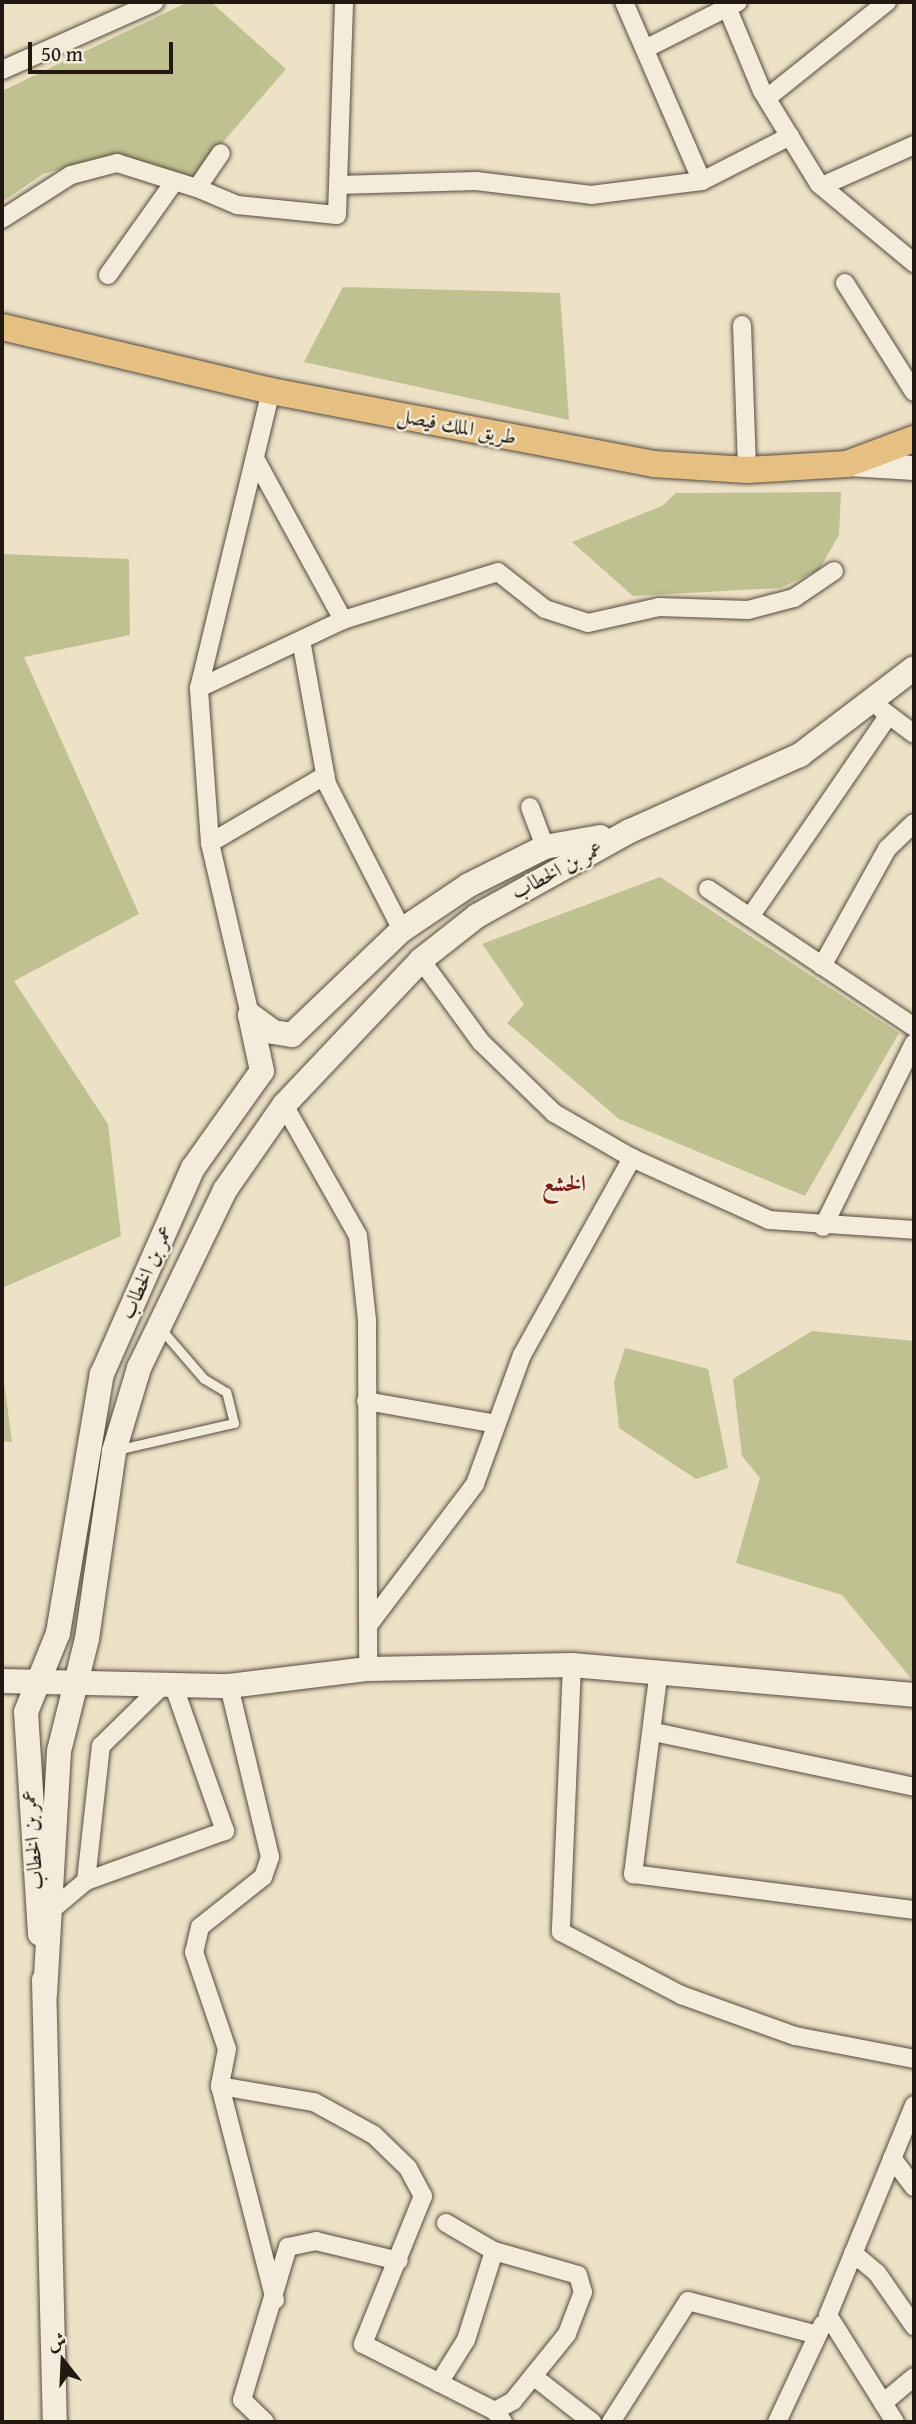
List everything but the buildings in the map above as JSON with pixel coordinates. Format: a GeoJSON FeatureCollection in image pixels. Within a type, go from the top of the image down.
{"type":"FeatureCollection","features":[{"type":"Feature","properties":{"kind":"main road","name":"طريق الملك فيصل"},"geometry":{"type":"LineString","coordinates":[[2,327],[271,391],[654,464],[747,470],[847,464],[914,439]]}},
{"type":"Feature","properties":{"kind":"street"},"geometry":{"type":"LineString","coordinates":[[2,71],[155,2]]}},
{"type":"Feature","properties":{"kind":"street"},"geometry":{"type":"LineString","coordinates":[[2,219],[96,166],[117,163],[197,188],[237,205],[337,215],[344,2]]}},
{"type":"Feature","properties":{"kind":"street"},"geometry":{"type":"LineString","coordinates":[[624,2],[702,181]]}},
{"type":"Feature","properties":{"kind":"street"},"geometry":{"type":"LineString","coordinates":[[767,98],[887,2]]}},
{"type":"Feature","properties":{"kind":"street"},"geometry":{"type":"LineString","coordinates":[[645,49],[732,4],[767,98],[821,186],[914,263]]}},
{"type":"Feature","properties":{"kind":"street"},"geometry":{"type":"LineString","coordinates":[[338,185],[476,181],[591,195],[702,181],[790,136]]}},
{"type":"Feature","properties":{"kind":"street"},"geometry":{"type":"LineString","coordinates":[[821,186],[914,145]]}},
{"type":"Feature","properties":{"kind":"street"},"geometry":{"type":"LineString","coordinates":[[197,188],[221,153]]}},
{"type":"Feature","properties":{"kind":"street"},"geometry":{"type":"LineString","coordinates":[[108,275],[174,182]]}},
{"type":"Feature","properties":{"kind":"street"},"geometry":{"type":"LineString","coordinates":[[845,283],[914,391]]}},
{"type":"Feature","properties":{"kind":"street"},"geometry":{"type":"LineString","coordinates":[[742,325],[747,470]]}},
{"type":"Feature","properties":{"kind":"street"},"geometry":{"type":"LineString","coordinates":[[250,1015],[210,843],[200,688],[257,462],[271,391]]}},
{"type":"Feature","properties":{"kind":"street"},"geometry":{"type":"LineString","coordinates":[[257,462],[343,620]]}},
{"type":"Feature","properties":{"kind":"street"},"geometry":{"type":"LineString","coordinates":[[847,464],[914,468]]}},
{"type":"Feature","properties":{"kind":"street"},"geometry":{"type":"LineString","coordinates":[[200,688],[343,620],[498,572],[545,608],[588,623],[659,607],[748,610],[794,598],[834,571]]}},
{"type":"Feature","properties":{"kind":"street"},"geometry":{"type":"LineString","coordinates":[[301,640],[326,775],[402,930]]}},
{"type":"Feature","properties":{"kind":"street","name":"عمر بن الخطاب"},"geometry":{"type":"LineString","coordinates":[[45,1994],[54,1908],[59,1751],[74,1688],[114,1451],[158,1326],[225,1190],[284,1105],[421,960],[526,884],[629,831],[800,755],[881,709],[914,668]]}},
{"type":"Feature","properties":{"kind":"street"},"geometry":{"type":"LineString","coordinates":[[750,916],[881,709],[914,734]]}},
{"type":"Feature","properties":{"kind":"street"},"geometry":{"type":"LineString","coordinates":[[210,843],[326,775]]}},
{"type":"Feature","properties":{"kind":"street"},"geometry":{"type":"LineString","coordinates":[[530,807],[545,847]]}},
{"type":"Feature","properties":{"kind":"street"},"geometry":{"type":"LineString","coordinates":[[822,966],[887,849],[914,823]]}},
{"type":"Feature","properties":{"kind":"street","name":"عمر بن الخطاب"},"geometry":{"type":"LineString","coordinates":[[250,1015],[273,1032],[292,1035],[402,930],[469,885],[545,847],[629,831]]}},
{"type":"Feature","properties":{"kind":"street"},"geometry":{"type":"LineString","coordinates":[[708,889],[914,1027]]}},
{"type":"Feature","properties":{"kind":"street"},"geometry":{"type":"LineString","coordinates":[[421,960],[481,1042],[554,1113],[632,1158],[769,1220],[823,1227],[914,1230]]}},
{"type":"Feature","properties":{"kind":"street","name":"عمر بن الخطاب"},"geometry":{"type":"LineString","coordinates":[[55,2422],[45,1994],[25,1753],[26,1712],[41,1686],[58,1633],[102,1374],[193,1168],[262,1071],[250,1015]]}},
{"type":"Feature","properties":{"kind":"street"},"geometry":{"type":"LineString","coordinates":[[823,1227],[907,1083],[914,1043]]}},
{"type":"Feature","properties":{"kind":"street"},"geometry":{"type":"LineString","coordinates":[[284,1105],[358,1236],[367,1320],[370,1623],[368,1670]]}},
{"type":"Feature","properties":{"kind":"street"},"geometry":{"type":"LineString","coordinates":[[370,1623],[475,1484],[522,1355],[632,1158]]}},
{"type":"Feature","properties":{"kind":"street"},"geometry":{"type":"LineString","coordinates":[[366,1401],[496,1424]]}},
{"type":"Feature","properties":{"kind":"street"},"geometry":{"type":"LineString","coordinates":[[2,1681],[74,1688],[229,1686],[368,1670],[572,1665],[658,1677],[914,1695]]}},
{"type":"Feature","properties":{"kind":"street"},"geometry":{"type":"LineString","coordinates":[[572,1665],[561,1932],[681,1995],[794,2036],[914,2059]]}},
{"type":"Feature","properties":{"kind":"street"},"geometry":{"type":"LineString","coordinates":[[658,1677],[654,1732],[633,1874],[914,1910]]}},
{"type":"Feature","properties":{"kind":"street"},"geometry":{"type":"LineString","coordinates":[[229,1686],[270,1857],[262,1877],[200,1927],[194,1952],[227,2049],[220,2086],[275,2300]]}},
{"type":"Feature","properties":{"kind":"street"},"geometry":{"type":"LineString","coordinates":[[86,1881],[101,1746],[168,1687]]}},
{"type":"Feature","properties":{"kind":"street"},"geometry":{"type":"LineString","coordinates":[[54,1908],[86,1881],[225,1831],[168,1687]]}},
{"type":"Feature","properties":{"kind":"street"},"geometry":{"type":"LineString","coordinates":[[654,1732],[914,1787]]}},
{"type":"Feature","properties":{"kind":"street"},"geometry":{"type":"LineString","coordinates":[[220,2086],[314,2102],[374,2135],[408,2168],[424,2196],[363,2344],[499,2416],[566,2334],[583,2292],[578,2275],[494,2251],[446,2223]]}},
{"type":"Feature","properties":{"kind":"street"},"geometry":{"type":"LineString","coordinates":[[777,2422],[828,2315],[914,2105]]}},
{"type":"Feature","properties":{"kind":"street"},"geometry":{"type":"LineString","coordinates":[[892,2158],[914,2187]]}},
{"type":"Feature","properties":{"kind":"street"},"geometry":{"type":"LineString","coordinates":[[267,2422],[242,2400],[275,2300],[288,2247],[316,2241],[399,2261]]}},
{"type":"Feature","properties":{"kind":"street"},"geometry":{"type":"LineString","coordinates":[[439,2383],[466,2340],[494,2251]]}},
{"type":"Feature","properties":{"kind":"street"},"geometry":{"type":"LineString","coordinates":[[853,2253],[877,2273],[914,2326]]}},
{"type":"Feature","properties":{"kind":"street"},"geometry":{"type":"LineString","coordinates":[[611,2422],[688,2301],[818,2335]]}},
{"type":"Feature","properties":{"kind":"street"},"geometry":{"type":"LineString","coordinates":[[828,2315],[895,2422]]}},
{"type":"Feature","properties":{"kind":"street"},"geometry":{"type":"LineString","coordinates":[[533,2376],[592,2422]]}},
{"type":"Feature","properties":{"kind":"street"},"geometry":{"type":"LineString","coordinates":[[883,2403],[914,2377]]}},
{"type":"Feature","properties":{"kind":"lane"},"geometry":{"type":"LineString","coordinates":[[114,1451],[234,1423],[226,1392],[204,1379],[158,1326]]}},
{"type":"Feature","properties":{"kind":"green space"},"geometry":{"type":"Polygon","coordinates":[[[188,2],[211,2],[286,69],[192,178],[114,154],[43,174],[2,202],[2,91],[188,2]]]}},
{"type":"Feature","properties":{"kind":"green space"},"geometry":{"type":"Polygon","coordinates":[[[343,287],[560,293],[569,420],[304,362],[343,287]]]}},
{"type":"Feature","properties":{"kind":"green space"},"geometry":{"type":"Polygon","coordinates":[[[841,492],[839,535],[819,570],[780,588],[633,596],[572,542],[662,506],[676,493],[841,492]]]}},
{"type":"Feature","properties":{"kind":"green space"},"geometry":{"type":"Polygon","coordinates":[[[2,554],[129,559],[130,635],[24,657],[139,914],[14,981],[108,1124],[121,1236],[2,1288],[2,554]]]}},
{"type":"Feature","properties":{"kind":"green space"},"geometry":{"type":"Polygon","coordinates":[[[660,877],[899,1033],[805,1196],[619,1119],[507,1023],[524,1004],[482,944],[660,877]]]}},
{"type":"Feature","properties":{"kind":"green space"},"geometry":{"type":"Polygon","coordinates":[[[812,1331],[914,1341],[914,1682],[842,1595],[736,1563],[760,1478],[742,1456],[733,1379],[812,1331]]]}},
{"type":"Feature","properties":{"kind":"green space"},"geometry":{"type":"Polygon","coordinates":[[[625,1348],[708,1369],[728,1468],[696,1479],[619,1428],[614,1382],[625,1348]]]}},
{"type":"Feature","properties":{"kind":"green space"},"geometry":{"type":"Polygon","coordinates":[[[2,1367],[12,1442],[2,1441],[2,1367]]]}},
{"type":"Feature","properties":{"kind":"district","name":"الخشع"},"geometry":{"type":"Point","coordinates":[564,1183]}}]}
